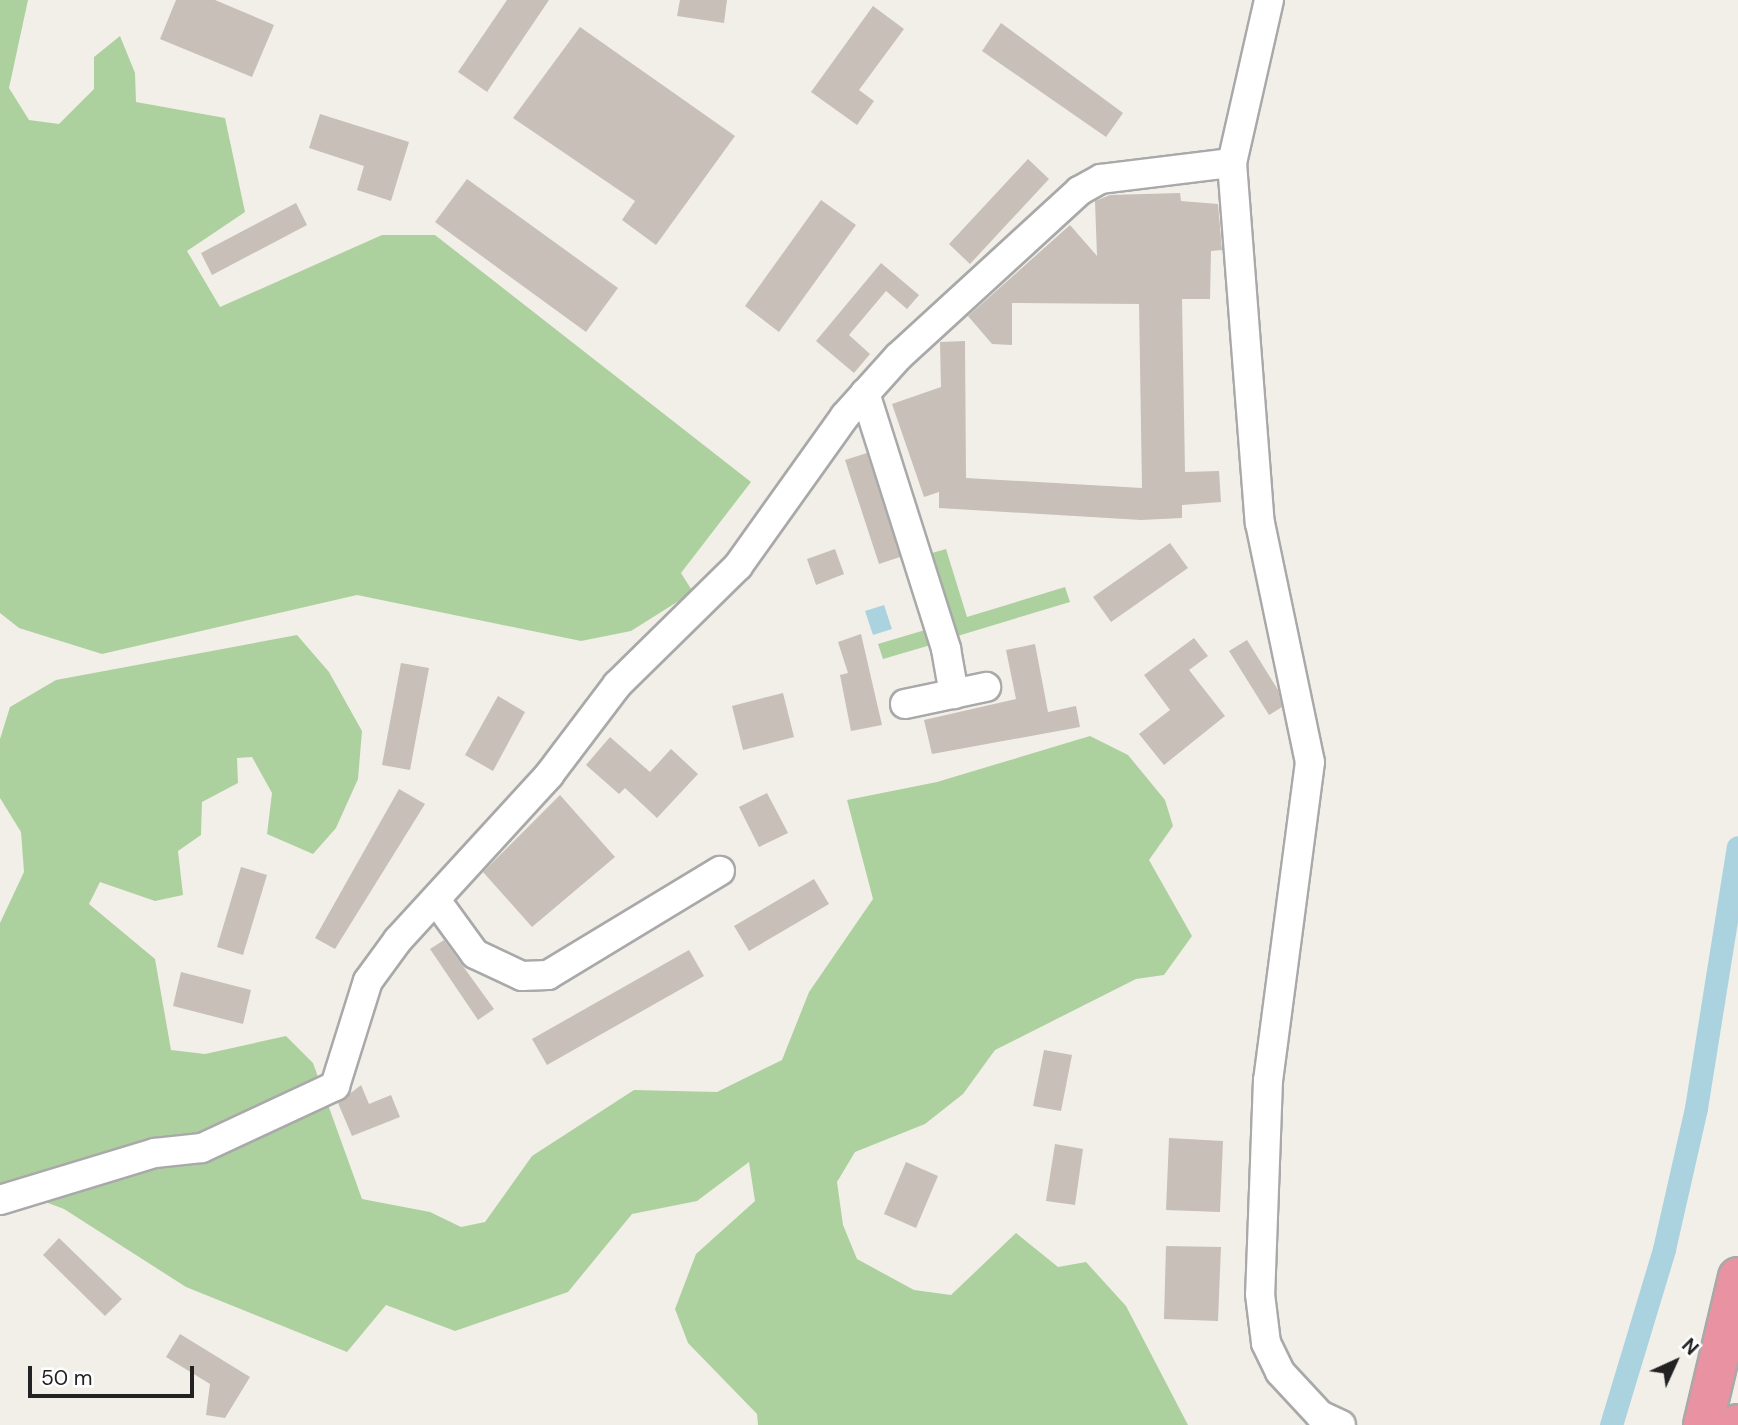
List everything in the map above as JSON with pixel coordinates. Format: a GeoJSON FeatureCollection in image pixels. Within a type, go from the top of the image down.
{"type":"FeatureCollection","features":[{"type":"Feature","properties":{"kind":"highway"},"geometry":{"type":"LineString","coordinates":[[1703,1425],[1738,1277]]}},
{"type":"Feature","properties":{"kind":"street"},"geometry":{"type":"LineString","coordinates":[[1269,0],[1232,163],[1260,523],[1310,762],[1268,1080],[1260,1294],[1266,1343],[1280,1372],[1312,1408],[1341,1425]]}},
{"type":"Feature","properties":{"kind":"street"},"geometry":{"type":"LineString","coordinates":[[0,1200],[155,1153],[202,1148],[335,1086],[368,981],[398,940],[438,903],[617,685],[738,566],[865,393],[1079,191],[1101,178],[1232,163]]}},
{"type":"Feature","properties":{"kind":"street"},"geometry":{"type":"LineString","coordinates":[[865,393],[915,545],[954,694]]}},
{"type":"Feature","properties":{"kind":"street"},"geometry":{"type":"LineString","coordinates":[[905,704],[986,687]]}},
{"type":"Feature","properties":{"kind":"street"},"geometry":{"type":"LineString","coordinates":[[438,903],[475,954],[522,976],[548,975],[720,871]]}},
{"type":"Feature","properties":{"kind":"green space"},"geometry":{"type":"Polygon","coordinates":[[[0,0],[28,0],[9,88],[29,120],[59,124],[94,89],[94,57],[120,36],[135,73],[136,102],[225,118],[245,212],[187,251],[220,307],[382,235],[435,235],[751,482],[681,573],[693,592],[631,631],[581,641],[357,595],[102,654],[19,628],[0,613],[0,0]]]}},
{"type":"Feature","properties":{"kind":"green space"},"geometry":{"type":"Polygon","coordinates":[[[946,549],[967,617],[1065,587],[1070,602],[951,638],[925,555],[946,549]]]}},
{"type":"Feature","properties":{"kind":"green space"},"geometry":{"type":"Polygon","coordinates":[[[907,570],[941,642],[883,659],[878,644],[925,630],[907,570]]]}},
{"type":"Feature","properties":{"kind":"green space"},"geometry":{"type":"Polygon","coordinates":[[[297,635],[329,672],[362,731],[358,779],[336,828],[313,854],[267,834],[272,793],[252,757],[237,758],[238,783],[202,802],[201,835],[178,851],[183,895],[155,901],[100,882],[89,904],[155,959],[171,1050],[205,1054],[286,1036],[313,1063],[362,1199],[430,1212],[461,1227],[485,1222],[532,1156],[634,1090],[717,1092],[782,1060],[809,992],[873,899],[847,800],[937,782],[1090,736],[1128,755],[1165,800],[1173,826],[1149,860],[1192,936],[1164,975],[1136,979],[995,1050],[963,1094],[925,1124],[855,1152],[837,1182],[843,1225],[857,1259],[914,1290],[951,1295],[1016,1233],[1058,1267],[1086,1262],[1126,1306],[1188,1425],[758,1425],[757,1414],[688,1343],[675,1309],[696,1254],[755,1201],[749,1162],[697,1201],[632,1214],[568,1292],[455,1331],[386,1305],[347,1352],[186,1287],[64,1209],[0,1185],[0,923],[24,872],[21,832],[0,798],[0,739],[10,707],[56,680],[297,635]]]}},
{"type":"Feature","properties":{"kind":"water"},"geometry":{"type":"Polygon","coordinates":[[[884,605],[892,629],[873,635],[865,611],[884,605]]]}},
{"type":"Feature","properties":{"kind":"building"},"geometry":{"type":"Polygon","coordinates":[[[176,0],[215,0],[274,25],[252,77],[160,39],[176,0]]]}},
{"type":"Feature","properties":{"kind":"building"},"geometry":{"type":"Polygon","coordinates":[[[507,0],[549,0],[487,92],[458,72],[507,0]]]}},
{"type":"Feature","properties":{"kind":"building"},"geometry":{"type":"Polygon","coordinates":[[[680,0],[727,0],[724,23],[677,16],[680,0]]]}},
{"type":"Feature","properties":{"kind":"building"},"geometry":{"type":"Polygon","coordinates":[[[873,6],[904,29],[859,90],[874,101],[857,125],[811,92],[873,6]]]}},
{"type":"Feature","properties":{"kind":"building"},"geometry":{"type":"Polygon","coordinates":[[[1001,23],[1123,113],[1106,137],[982,51],[1001,23]]]}},
{"type":"Feature","properties":{"kind":"building"},"geometry":{"type":"Polygon","coordinates":[[[580,27],[735,136],[656,245],[622,220],[635,201],[513,118],[580,27]]]}},
{"type":"Feature","properties":{"kind":"building"},"geometry":{"type":"Polygon","coordinates":[[[320,114],[409,142],[391,201],[357,190],[364,166],[309,148],[320,114]]]}},
{"type":"Feature","properties":{"kind":"building"},"geometry":{"type":"Polygon","coordinates":[[[1028,159],[1049,179],[970,264],[949,244],[1028,159]]]}},
{"type":"Feature","properties":{"kind":"building"},"geometry":{"type":"Polygon","coordinates":[[[467,179],[618,288],[586,332],[435,222],[467,179]]]}},
{"type":"Feature","properties":{"kind":"building"},"geometry":{"type":"Polygon","coordinates":[[[1180,193],[1181,201],[1218,204],[1222,250],[1211,251],[1210,299],[1182,299],[1185,472],[1219,471],[1221,502],[1182,505],[1182,518],[1141,520],[939,508],[939,492],[924,497],[892,404],[941,387],[940,342],[965,341],[966,478],[1142,488],[1139,304],[1012,303],[1012,345],[992,344],[968,316],[1070,225],[1097,256],[1095,201],[1110,195],[1180,193]]]}},
{"type":"Feature","properties":{"kind":"building"},"geometry":{"type":"Polygon","coordinates":[[[821,200],[856,225],[779,332],[745,306],[821,200]]]}},
{"type":"Feature","properties":{"kind":"building"},"geometry":{"type":"Polygon","coordinates":[[[296,203],[307,225],[212,275],[201,253],[296,203]]]}},
{"type":"Feature","properties":{"kind":"building"},"geometry":{"type":"Polygon","coordinates":[[[881,263],[919,295],[907,309],[886,291],[849,335],[870,354],[854,373],[816,341],[881,263]]]}},
{"type":"Feature","properties":{"kind":"building"},"geometry":{"type":"Polygon","coordinates":[[[867,453],[900,557],[879,564],[845,460],[867,453]]]}},
{"type":"Feature","properties":{"kind":"building"},"geometry":{"type":"Polygon","coordinates":[[[1170,543],[1188,568],[1111,622],[1093,597],[1170,543]]]}},
{"type":"Feature","properties":{"kind":"building"},"geometry":{"type":"Polygon","coordinates":[[[835,549],[844,574],[816,585],[807,559],[835,549]]]}},
{"type":"Feature","properties":{"kind":"building"},"geometry":{"type":"Polygon","coordinates":[[[861,634],[882,725],[851,731],[840,675],[848,673],[838,642],[861,634]]]}},
{"type":"Feature","properties":{"kind":"building"},"geometry":{"type":"Polygon","coordinates":[[[1194,638],[1208,656],[1189,670],[1225,716],[1164,765],[1139,734],[1170,710],[1144,675],[1194,638]]]}},
{"type":"Feature","properties":{"kind":"building"},"geometry":{"type":"Polygon","coordinates":[[[1247,640],[1278,690],[1282,707],[1269,715],[1229,651],[1247,640]]]}},
{"type":"Feature","properties":{"kind":"building"},"geometry":{"type":"Polygon","coordinates":[[[1035,644],[1048,712],[1076,706],[1080,727],[932,754],[924,720],[1016,699],[1006,650],[1035,644]]]}},
{"type":"Feature","properties":{"kind":"building"},"geometry":{"type":"Polygon","coordinates":[[[401,663],[429,668],[410,770],[382,765],[401,663]]]}},
{"type":"Feature","properties":{"kind":"building"},"geometry":{"type":"Polygon","coordinates":[[[783,693],[794,737],[743,750],[732,706],[783,693]]]}},
{"type":"Feature","properties":{"kind":"building"},"geometry":{"type":"Polygon","coordinates":[[[498,696],[525,712],[493,771],[465,755],[498,696]]]}},
{"type":"Feature","properties":{"kind":"building"},"geometry":{"type":"Polygon","coordinates":[[[610,737],[650,772],[671,749],[698,774],[657,818],[625,788],[619,794],[586,765],[610,737]]]}},
{"type":"Feature","properties":{"kind":"building"},"geometry":{"type":"Polygon","coordinates":[[[399,789],[425,804],[335,949],[315,938],[399,789]]]}},
{"type":"Feature","properties":{"kind":"building"},"geometry":{"type":"Polygon","coordinates":[[[767,793],[788,833],[759,847],[739,807],[767,793]]]}},
{"type":"Feature","properties":{"kind":"building"},"geometry":{"type":"Polygon","coordinates":[[[560,795],[615,857],[532,927],[483,872],[560,795]]]}},
{"type":"Feature","properties":{"kind":"building"},"geometry":{"type":"Polygon","coordinates":[[[241,867],[267,875],[243,955],[217,947],[241,867]]]}},
{"type":"Feature","properties":{"kind":"building"},"geometry":{"type":"Polygon","coordinates":[[[814,879],[829,904],[749,951],[734,926],[814,879]]]}},
{"type":"Feature","properties":{"kind":"building"},"geometry":{"type":"Polygon","coordinates":[[[444,940],[494,1009],[478,1020],[430,949],[444,940]]]}},
{"type":"Feature","properties":{"kind":"building"},"geometry":{"type":"Polygon","coordinates":[[[689,950],[704,976],[547,1065],[532,1039],[689,950]]]}},
{"type":"Feature","properties":{"kind":"building"},"geometry":{"type":"Polygon","coordinates":[[[181,972],[251,990],[243,1024],[173,1006],[181,972]]]}},
{"type":"Feature","properties":{"kind":"building"},"geometry":{"type":"Polygon","coordinates":[[[1044,1050],[1072,1055],[1061,1111],[1033,1106],[1044,1050]]]}},
{"type":"Feature","properties":{"kind":"building"},"geometry":{"type":"Polygon","coordinates":[[[361,1085],[369,1104],[391,1095],[400,1117],[352,1136],[338,1103],[361,1085]]]}},
{"type":"Feature","properties":{"kind":"building"},"geometry":{"type":"Polygon","coordinates":[[[1169,1138],[1223,1141],[1220,1212],[1166,1210],[1169,1138]]]}},
{"type":"Feature","properties":{"kind":"building"},"geometry":{"type":"Polygon","coordinates":[[[1055,1144],[1083,1149],[1075,1205],[1046,1201],[1055,1144]]]}},
{"type":"Feature","properties":{"kind":"building"},"geometry":{"type":"Polygon","coordinates":[[[906,1162],[938,1176],[916,1228],[884,1214],[906,1162]]]}},
{"type":"Feature","properties":{"kind":"building"},"geometry":{"type":"Polygon","coordinates":[[[59,1238],[122,1299],[105,1316],[43,1255],[59,1238]]]}},
{"type":"Feature","properties":{"kind":"building"},"geometry":{"type":"Polygon","coordinates":[[[1166,1246],[1221,1247],[1218,1321],[1164,1319],[1166,1246]]]}},
{"type":"Feature","properties":{"kind":"building"},"geometry":{"type":"Polygon","coordinates":[[[180,1334],[250,1377],[225,1418],[206,1415],[210,1384],[166,1357],[180,1334]]]}},
{"type":"Feature","properties":{"kind":"waterway"},"geometry":{"type":"LineString","coordinates":[[1611,1425],[1664,1249],[1696,1108],[1738,847]]}}]}
